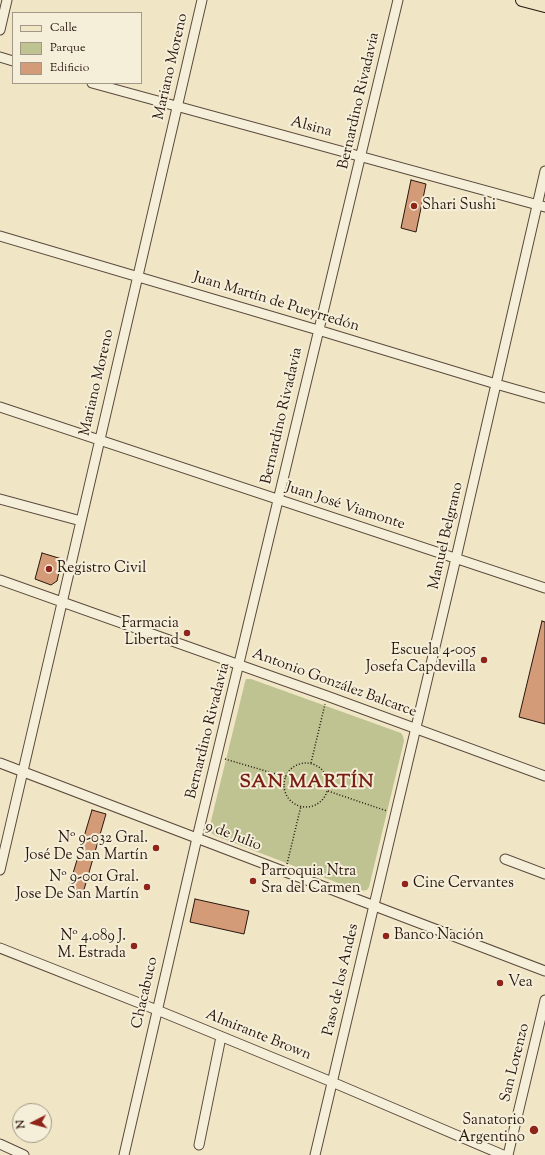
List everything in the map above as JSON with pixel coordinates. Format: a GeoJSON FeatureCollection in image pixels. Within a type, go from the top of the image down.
{"type":"FeatureCollection","features":[{"type":"Feature","properties":{"kind":"main road"},"geometry":{"type":"LineString","coordinates":[[522,0],[545,6]]}},
{"type":"Feature","properties":{"kind":"street"},"geometry":{"type":"LineString","coordinates":[[0,30],[7,0]]}},
{"type":"Feature","properties":{"kind":"street","name":"Mariano Moreno"},"geometry":{"type":"LineString","coordinates":[[0,870],[202,0]]}},
{"type":"Feature","properties":{"kind":"street","name":"Bernardino Rivadavia"},"geometry":{"type":"LineString","coordinates":[[197,838],[398,0]]}},
{"type":"Feature","properties":{"kind":"street"},"geometry":{"type":"LineString","coordinates":[[0,57],[12,61]]}},
{"type":"Feature","properties":{"kind":"street","name":"Alsina"},"geometry":{"type":"LineString","coordinates":[[96,84],[541,206]]}},
{"type":"Feature","properties":{"kind":"street","name":"Manuel Belgrano"},"geometry":{"type":"LineString","coordinates":[[374,906],[496,384],[541,206],[545,171]]}},
{"type":"Feature","properties":{"kind":"street","name":"Juan Martín de Pueyrredón"},"geometry":{"type":"LineString","coordinates":[[0,236],[545,398]]}},
{"type":"Feature","properties":{"kind":"street","name":"Juan José Viamonte"},"geometry":{"type":"LineString","coordinates":[[0,407],[545,588]]}},
{"type":"Feature","properties":{"kind":"street"},"geometry":{"type":"LineString","coordinates":[[0,499],[81,521]]}},
{"type":"Feature","properties":{"kind":"street","name":"Antonio González Balcarce"},"geometry":{"type":"LineString","coordinates":[[0,580],[327,696],[545,776]]}},
{"type":"Feature","properties":{"kind":"street","name":"9 de Julio"},"geometry":{"type":"LineString","coordinates":[[0,763],[545,971]]}},
{"type":"Feature","properties":{"kind":"street","name":"Chacabuco"},"geometry":{"type":"LineString","coordinates":[[124,1155],[197,838]]}},
{"type":"Feature","properties":{"kind":"street"},"geometry":{"type":"LineString","coordinates":[[505,859],[545,874]]}},
{"type":"Feature","properties":{"kind":"street","name":"Paso de los Andes"},"geometry":{"type":"LineString","coordinates":[[315,1155],[374,906]]}},
{"type":"Feature","properties":{"kind":"street","name":"Almirante Brown"},"geometry":{"type":"LineString","coordinates":[[0,948],[157,1010],[332,1082],[503,1155]]}},
{"type":"Feature","properties":{"kind":"street","name":"San Lorenzo"},"geometry":{"type":"LineString","coordinates":[[508,1155],[545,1000]]}},
{"type":"Feature","properties":{"kind":"street"},"geometry":{"type":"LineString","coordinates":[[199,1145],[221,1037]]}},
{"type":"Feature","properties":{"kind":"street"},"geometry":{"type":"LineString","coordinates":[[0,1144],[24,1155]]}},
{"type":"Feature","properties":{"kind":"path"},"geometry":{"type":"LineString","coordinates":[[311,763],[327,696]]}},
{"type":"Feature","properties":{"kind":"path"},"geometry":{"type":"LineString","coordinates":[[217,757],[286,777]]}},
{"type":"Feature","properties":{"kind":"path"},"geometry":{"type":"LineString","coordinates":[[311,763],[320,768],[326,776],[328,780],[328,791],[323,799],[316,805],[311,807],[296,805],[288,798],[285,788],[286,777],[288,773],[296,766],[311,763]]}},
{"type":"Feature","properties":{"kind":"path"},"geometry":{"type":"LineString","coordinates":[[328,791],[395,814]]}},
{"type":"Feature","properties":{"kind":"path"},"geometry":{"type":"LineString","coordinates":[[285,872],[301,806]]}},
{"type":"Feature","properties":{"kind":"green space"},"geometry":{"type":"Polygon","coordinates":[[[246,679],[251,679],[401,733],[403,736],[404,741],[369,887],[367,890],[359,891],[211,833],[210,825],[246,679]]]}},
{"type":"Feature","properties":{"kind":"building","name":"Shari Sushi"},"geometry":{"type":"Polygon","coordinates":[[[411,180],[426,184],[416,232],[401,228],[411,180]]]}},
{"type":"Feature","properties":{"kind":"building","name":"Registro Civil"},"geometry":{"type":"Polygon","coordinates":[[[42,553],[62,559],[57,581],[51,585],[35,579],[42,553]]]}},
{"type":"Feature","properties":{"kind":"building"},"geometry":{"type":"Polygon","coordinates":[[[542,621],[545,622],[545,724],[519,717],[542,621]]]}},
{"type":"Feature","properties":{"kind":"building"},"geometry":{"type":"Polygon","coordinates":[[[92,810],[106,814],[83,893],[68,890],[92,810]]]}},
{"type":"Feature","properties":{"kind":"building"},"geometry":{"type":"Polygon","coordinates":[[[195,899],[249,911],[244,934],[190,922],[195,899]]]}},
{"type":"Feature","properties":{"kind":"place","name":"Shari Sushi"},"geometry":{"type":"Point","coordinates":[414,206]}},
{"type":"Feature","properties":{"kind":"place","name":"Registro Civil"},"geometry":{"type":"Point","coordinates":[49,569]}},
{"type":"Feature","properties":{"kind":"place","name":"Farmacia Libertad"},"geometry":{"type":"Point","coordinates":[187,633]}},
{"type":"Feature","properties":{"kind":"place","name":"Escuela 4-005 Josefa Capdevilla"},"geometry":{"type":"Point","coordinates":[484,660]}},
{"type":"Feature","properties":{"kind":"place","name":"Nº 9-032 Gral. José De San Martín"},"geometry":{"type":"Point","coordinates":[156,848]}},
{"type":"Feature","properties":{"kind":"place","name":"Parroquia Ntra Sra del Carmen"},"geometry":{"type":"Point","coordinates":[253,881]}},
{"type":"Feature","properties":{"kind":"place","name":"Cine Cervantes"},"geometry":{"type":"Point","coordinates":[405,884]}},
{"type":"Feature","properties":{"kind":"place","name":"Nº 9-001 Gral. Jose De San Martín"},"geometry":{"type":"Point","coordinates":[147,887]}},
{"type":"Feature","properties":{"kind":"place","name":"Banco Nación"},"geometry":{"type":"Point","coordinates":[386,936]}},
{"type":"Feature","properties":{"kind":"place","name":"Nº 4.089 J. M. Estrada"},"geometry":{"type":"Point","coordinates":[134,946]}},
{"type":"Feature","properties":{"kind":"place","name":"Vea"},"geometry":{"type":"Point","coordinates":[500,983]}},
{"type":"Feature","properties":{"kind":"place","name":"Sanatorio Argentino"},"geometry":{"type":"Point","coordinates":[534,1130]}},
{"type":"Feature","properties":{"kind":"district","name":"SAN MARTÍN"},"geometry":{"type":"Point","coordinates":[307,784]}}]}
